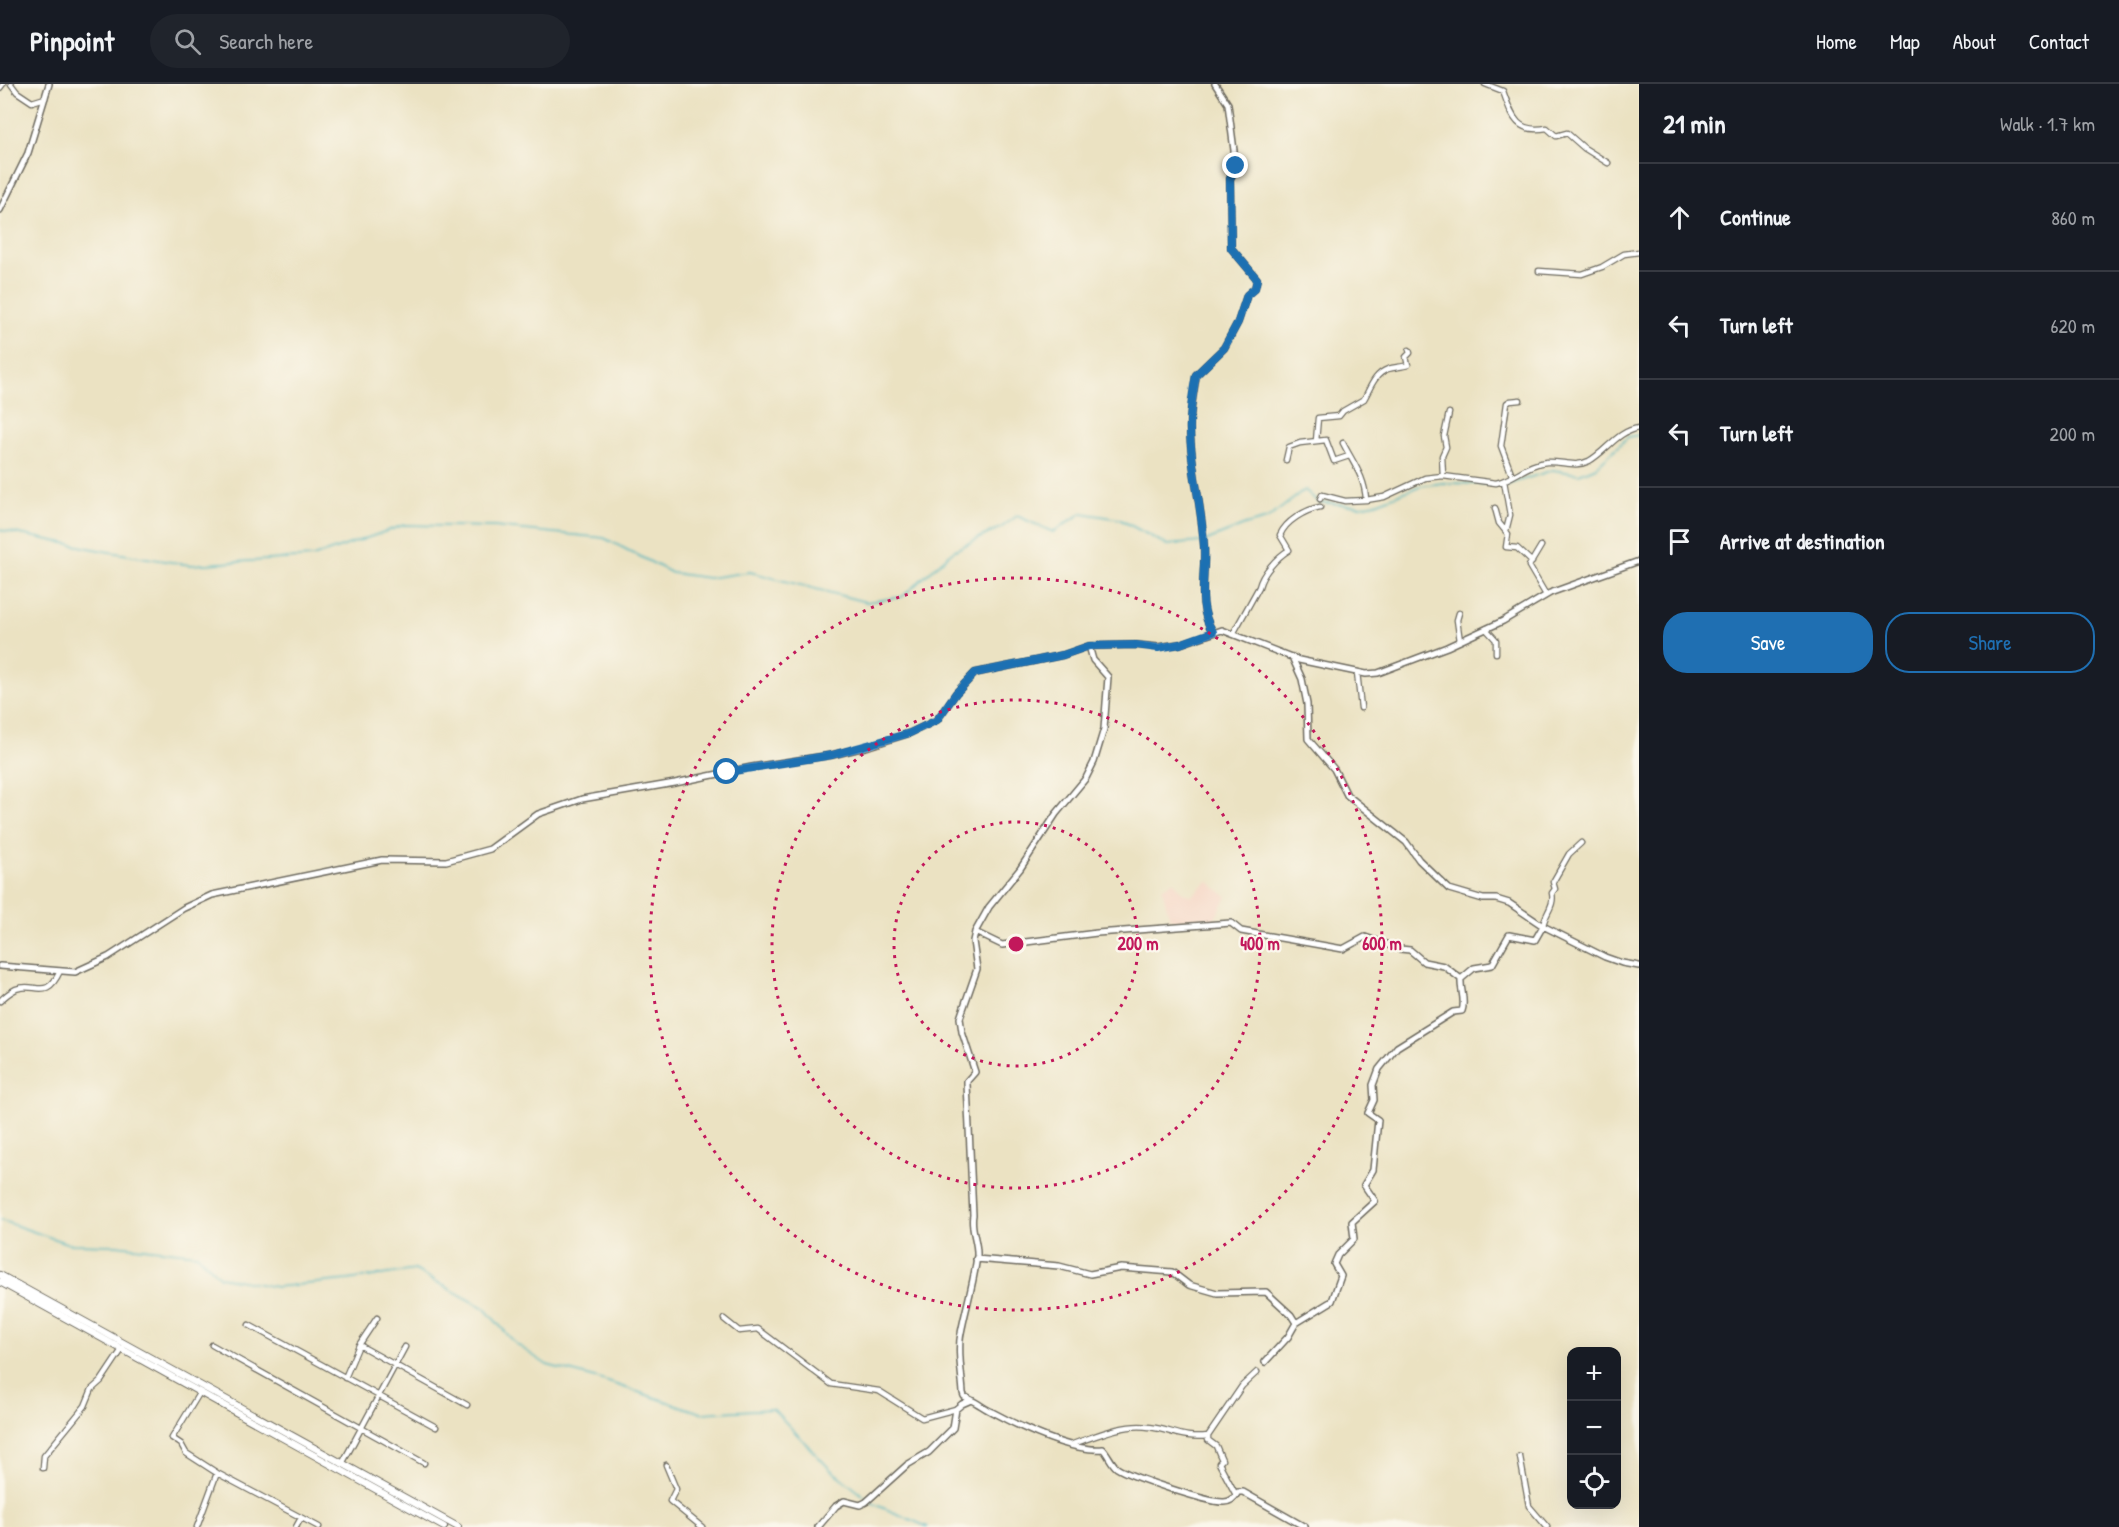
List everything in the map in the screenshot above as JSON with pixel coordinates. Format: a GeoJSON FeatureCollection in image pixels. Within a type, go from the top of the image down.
{"type":"FeatureCollection","features":[{"type":"Feature","properties":{"kind":"main road"},"geometry":{"type":"LineString","coordinates":[[0,1275],[200,1392],[444,1527]]}},
{"type":"Feature","properties":{"kind":"main road"},"geometry":{"type":"LineString","coordinates":[[0,1282],[458,1527]]}},
{"type":"Feature","properties":{"kind":"street"},"geometry":{"type":"LineString","coordinates":[[0,88],[3,84]]}},
{"type":"Feature","properties":{"kind":"street"},"geometry":{"type":"LineString","coordinates":[[11,84],[17,92],[32,102],[45,98]]}},
{"type":"Feature","properties":{"kind":"street"},"geometry":{"type":"LineString","coordinates":[[0,210],[28,153],[49,84]]}},
{"type":"Feature","properties":{"kind":"street"},"geometry":{"type":"LineString","coordinates":[[1213,632],[1206,622],[1203,597],[1203,542],[1189,428],[1196,375],[1224,348],[1238,322],[1247,295],[1255,288],[1257,279],[1231,248],[1230,179],[1236,166],[1228,104],[1215,84]]}},
{"type":"Feature","properties":{"kind":"street"},"geometry":{"type":"LineString","coordinates":[[1485,84],[1503,91],[1512,116],[1522,127],[1534,131],[1547,128],[1556,136],[1567,133],[1584,148],[1608,163]]}},
{"type":"Feature","properties":{"kind":"street"},"geometry":{"type":"LineString","coordinates":[[1539,271],[1582,274],[1602,267],[1624,254],[1639,252]]}},
{"type":"Feature","properties":{"kind":"street"},"geometry":{"type":"LineString","coordinates":[[1316,441],[1318,418],[1339,416],[1343,411],[1364,399],[1367,390],[1382,372],[1408,365],[1406,357],[1410,350]]}},
{"type":"Feature","properties":{"kind":"street"},"geometry":{"type":"LineString","coordinates":[[1512,475],[1501,446],[1503,424],[1507,403],[1520,400]]}},
{"type":"Feature","properties":{"kind":"street"},"geometry":{"type":"LineString","coordinates":[[1443,476],[1442,456],[1446,447],[1444,436],[1449,413]]}},
{"type":"Feature","properties":{"kind":"street"},"geometry":{"type":"LineString","coordinates":[[1532,562],[1517,548],[1506,547],[1506,531],[1510,515],[1505,484],[1512,475],[1546,462],[1577,465],[1587,462],[1622,434],[1639,428]]}},
{"type":"Feature","properties":{"kind":"street"},"geometry":{"type":"LineString","coordinates":[[1286,460],[1289,447],[1300,443],[1326,440],[1334,461],[1349,456]]}},
{"type":"Feature","properties":{"kind":"street"},"geometry":{"type":"LineString","coordinates":[[1343,443],[1361,473],[1366,500]]}},
{"type":"Feature","properties":{"kind":"street"},"geometry":{"type":"LineString","coordinates":[[1320,500],[1322,495],[1345,501],[1366,500],[1384,496],[1425,478],[1443,476],[1505,484]]}},
{"type":"Feature","properties":{"kind":"street"},"geometry":{"type":"LineString","coordinates":[[1233,634],[1261,580],[1276,557],[1288,550],[1280,536],[1282,531],[1300,514],[1320,507]]}},
{"type":"Feature","properties":{"kind":"street"},"geometry":{"type":"LineString","coordinates":[[1495,508],[1498,523],[1506,531]]}},
{"type":"Feature","properties":{"kind":"street"},"geometry":{"type":"LineString","coordinates":[[1541,546],[1529,566],[1546,595]]}},
{"type":"Feature","properties":{"kind":"street"},"geometry":{"type":"LineString","coordinates":[[0,966],[75,972],[98,962],[184,908],[212,895],[382,860],[446,861],[489,849],[538,814],[582,799],[752,767],[832,755],[910,733],[937,720],[956,693],[975,673],[1063,655],[1089,646],[1136,645],[1158,648],[1180,644],[1222,630],[1292,657],[1357,672],[1378,673],[1486,629],[1546,595],[1639,561]]}},
{"type":"Feature","properties":{"kind":"street"},"geometry":{"type":"LineString","coordinates":[[1459,613],[1457,620],[1460,641]]}},
{"type":"Feature","properties":{"kind":"street"},"geometry":{"type":"LineString","coordinates":[[1486,629],[1496,640],[1497,653]]}},
{"type":"Feature","properties":{"kind":"street"},"geometry":{"type":"LineString","coordinates":[[1089,646],[1093,660],[1108,677],[1104,729],[1094,762],[1086,778],[1056,814],[1020,869],[989,907],[975,932],[973,941],[977,969],[960,1018],[962,1032],[975,1072],[967,1084],[973,1215],[971,1225],[975,1233],[976,1259],[973,1284],[960,1335],[963,1393],[964,1396],[990,1412],[1046,1437],[1090,1450],[1104,1449],[1119,1469],[1211,1501],[1225,1503],[1231,1501],[1238,1492],[1243,1492],[1305,1527]]}},
{"type":"Feature","properties":{"kind":"street"},"geometry":{"type":"LineString","coordinates":[[1292,657],[1302,679],[1307,704],[1308,739],[1334,769],[1347,795],[1406,842],[1419,860],[1449,889],[1483,899],[1497,899],[1509,903],[1543,926],[1605,957],[1639,966]]}},
{"type":"Feature","properties":{"kind":"street"},"geometry":{"type":"LineString","coordinates":[[1357,672],[1361,708]]}},
{"type":"Feature","properties":{"kind":"street"},"geometry":{"type":"LineString","coordinates":[[1265,1362],[1288,1337],[1296,1323],[1332,1301],[1341,1276],[1334,1264],[1338,1255],[1354,1239],[1352,1222],[1375,1201],[1364,1185],[1373,1170],[1378,1120],[1368,1113],[1374,1100],[1373,1085],[1378,1069],[1404,1042],[1453,1011],[1462,1011],[1464,1004],[1460,988],[1461,979],[1474,968],[1492,965],[1509,935],[1535,940],[1543,926],[1545,915],[1552,907],[1554,900],[1552,892],[1555,889],[1553,882],[1569,854],[1581,843]]}},
{"type":"Feature","properties":{"kind":"street"},"geometry":{"type":"LineString","coordinates":[[975,932],[1002,945],[1108,932],[1231,923],[1241,931],[1343,949],[1365,938],[1410,950],[1424,962],[1444,966],[1461,979]]}},
{"type":"Feature","properties":{"kind":"street"},"geometry":{"type":"LineString","coordinates":[[0,1001],[17,988],[44,989],[53,983],[60,971]]}},
{"type":"Feature","properties":{"kind":"street"},"geometry":{"type":"LineString","coordinates":[[976,1259],[1059,1266],[1090,1274],[1121,1268],[1172,1272],[1189,1285],[1217,1293],[1266,1292],[1291,1315],[1296,1323]]}},
{"type":"Feature","properties":{"kind":"street"},"geometry":{"type":"LineString","coordinates":[[345,1378],[359,1345],[377,1318]]}},
{"type":"Feature","properties":{"kind":"street"},"geometry":{"type":"LineString","coordinates":[[724,1319],[739,1331],[758,1329],[831,1384],[879,1391],[922,1418],[956,1409],[971,1400]]}},
{"type":"Feature","properties":{"kind":"street"},"geometry":{"type":"LineString","coordinates":[[249,1325],[436,1427]]}},
{"type":"Feature","properties":{"kind":"street"},"geometry":{"type":"LineString","coordinates":[[212,1345],[424,1463]]}},
{"type":"Feature","properties":{"kind":"street"},"geometry":{"type":"LineString","coordinates":[[359,1345],[467,1404]]}},
{"type":"Feature","properties":{"kind":"street"},"geometry":{"type":"LineString","coordinates":[[43,1468],[44,1456],[86,1406],[92,1389],[101,1382],[124,1347]]}},
{"type":"Feature","properties":{"kind":"street"},"geometry":{"type":"LineString","coordinates":[[342,1464],[405,1347]]}},
{"type":"Feature","properties":{"kind":"street"},"geometry":{"type":"LineString","coordinates":[[1073,1444],[1111,1431],[1148,1426],[1191,1438],[1208,1436],[1242,1386],[1257,1372]]}},
{"type":"Feature","properties":{"kind":"street"},"geometry":{"type":"LineString","coordinates":[[200,1392],[172,1438],[181,1444],[186,1453],[217,1473],[317,1526]]}},
{"type":"Feature","properties":{"kind":"street"},"geometry":{"type":"LineString","coordinates":[[818,1527],[836,1506],[844,1502],[860,1505],[907,1465],[929,1452],[953,1428],[956,1409]]}},
{"type":"Feature","properties":{"kind":"street"},"geometry":{"type":"LineString","coordinates":[[1208,1436],[1208,1440],[1216,1446],[1222,1460],[1219,1463],[1236,1495]]}},
{"type":"Feature","properties":{"kind":"street"},"geometry":{"type":"LineString","coordinates":[[1520,1457],[1529,1506],[1547,1527]]}},
{"type":"Feature","properties":{"kind":"street"},"geometry":{"type":"LineString","coordinates":[[666,1465],[676,1489],[670,1502],[702,1527]]}},
{"type":"Feature","properties":{"kind":"street"},"geometry":{"type":"LineString","coordinates":[[197,1527],[217,1473]]}},
{"type":"Feature","properties":{"kind":"street"},"geometry":{"type":"LineString","coordinates":[[296,1527],[301,1518]]}},
{"type":"Feature","properties":{"kind":"shaded area"},"geometry":{"type":"Polygon","coordinates":[[[1174,881],[1181,891],[1191,896],[1208,881],[1227,897],[1214,920],[1170,920],[1162,888],[1174,881]]]}},
{"type":"Feature","properties":{"kind":"waterway"},"geometry":{"type":"LineString","coordinates":[[1506,485],[1553,470],[1579,474],[1596,467],[1628,437],[1639,435]]}},
{"type":"Feature","properties":{"kind":"waterway"},"geometry":{"type":"LineString","coordinates":[[1205,541],[1267,519],[1305,490],[1318,502],[1361,506],[1376,503],[1420,486],[1443,483],[1487,484]]}},
{"type":"Feature","properties":{"kind":"waterway"},"geometry":{"type":"LineString","coordinates":[[0,530],[104,551],[190,565],[313,557],[404,525],[494,527],[604,538],[672,573],[708,578],[750,572],[866,602],[902,597],[953,551],[1002,527],[1017,516],[1053,532],[1082,513],[1119,519],[1167,545],[1201,542]]}},
{"type":"Feature","properties":{"kind":"waterway"},"geometry":{"type":"LineString","coordinates":[[0,1220],[69,1244],[116,1245],[197,1254],[220,1277],[276,1287],[415,1270],[484,1308],[516,1344],[547,1365],[599,1379],[701,1413],[773,1409],[830,1469],[874,1504],[928,1527]]}},
{"type":"Feature","properties":{"kind":"route"},"geometry":{"type":"LineString","coordinates":[[727,772],[832,755],[910,733],[937,720],[956,693],[975,673],[1063,655],[1089,646],[1136,645],[1158,648],[1180,644],[1213,632],[1206,622],[1203,597],[1204,545],[1189,428],[1196,375],[1224,348],[1238,322],[1247,295],[1255,288],[1257,279],[1231,248],[1230,179],[1236,166]]}}]}
